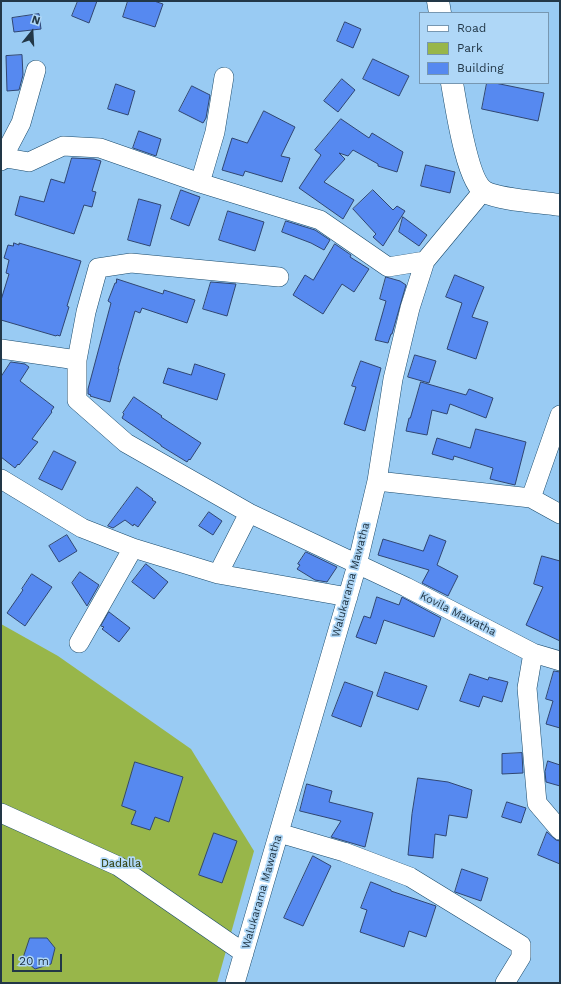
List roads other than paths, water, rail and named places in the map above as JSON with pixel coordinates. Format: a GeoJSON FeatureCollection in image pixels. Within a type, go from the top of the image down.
{"type":"FeatureCollection","features":[{"type":"Feature","properties":{"kind":"main road"},"geometry":{"type":"LineString","coordinates":[[438,1],[440,12]]}},
{"type":"Feature","properties":{"kind":"main road"},"geometry":{"type":"LineString","coordinates":[[452,84],[467,157],[473,175],[484,191],[494,196],[560,205]]}},
{"type":"Feature","properties":{"kind":"street"},"geometry":{"type":"LineString","coordinates":[[36,70],[21,123],[1,159],[29,162],[63,146],[100,148],[200,182],[320,220],[388,267],[425,261]]}},
{"type":"Feature","properties":{"kind":"street"},"geometry":{"type":"LineString","coordinates":[[200,182],[215,132],[224,77]]}},
{"type":"Feature","properties":{"kind":"street","name":"Walukarama Mawatha"},"geometry":{"type":"LineString","coordinates":[[235,983],[357,565],[377,481],[393,378],[410,308],[425,261],[484,191]]}},
{"type":"Feature","properties":{"kind":"street","name":"Kovila Mawatha"},"geometry":{"type":"LineString","coordinates":[[279,277],[131,263],[98,268],[86,312],[77,360],[77,400],[126,443],[249,513],[406,587],[533,652],[560,661]]}},
{"type":"Feature","properties":{"kind":"street"},"geometry":{"type":"LineString","coordinates":[[1,349],[77,360]]}},
{"type":"Feature","properties":{"kind":"street"},"geometry":{"type":"LineString","coordinates":[[531,498],[560,416]]}},
{"type":"Feature","properties":{"kind":"street"},"geometry":{"type":"LineString","coordinates":[[1,480],[82,528],[133,548],[218,574],[348,597]]}},
{"type":"Feature","properties":{"kind":"street"},"geometry":{"type":"LineString","coordinates":[[377,481],[531,498],[560,514]]}},
{"type":"Feature","properties":{"kind":"street"},"geometry":{"type":"LineString","coordinates":[[218,574],[249,513]]}},
{"type":"Feature","properties":{"kind":"street"},"geometry":{"type":"LineString","coordinates":[[79,643],[133,548]]}},
{"type":"Feature","properties":{"kind":"street"},"geometry":{"type":"LineString","coordinates":[[533,652],[526,688],[537,804],[560,830]]}},
{"type":"Feature","properties":{"kind":"street"},"geometry":{"type":"LineString","coordinates":[[1,812],[118,866],[244,953]]}},
{"type":"Feature","properties":{"kind":"street"},"geometry":{"type":"LineString","coordinates":[[279,833],[344,852],[410,877],[521,944],[520,957],[505,983]]}},
{"type":"Feature","properties":{"kind":"park label","name":"Dadalla"},"geometry":{"type":"Point","coordinates":[121,864]}}]}
